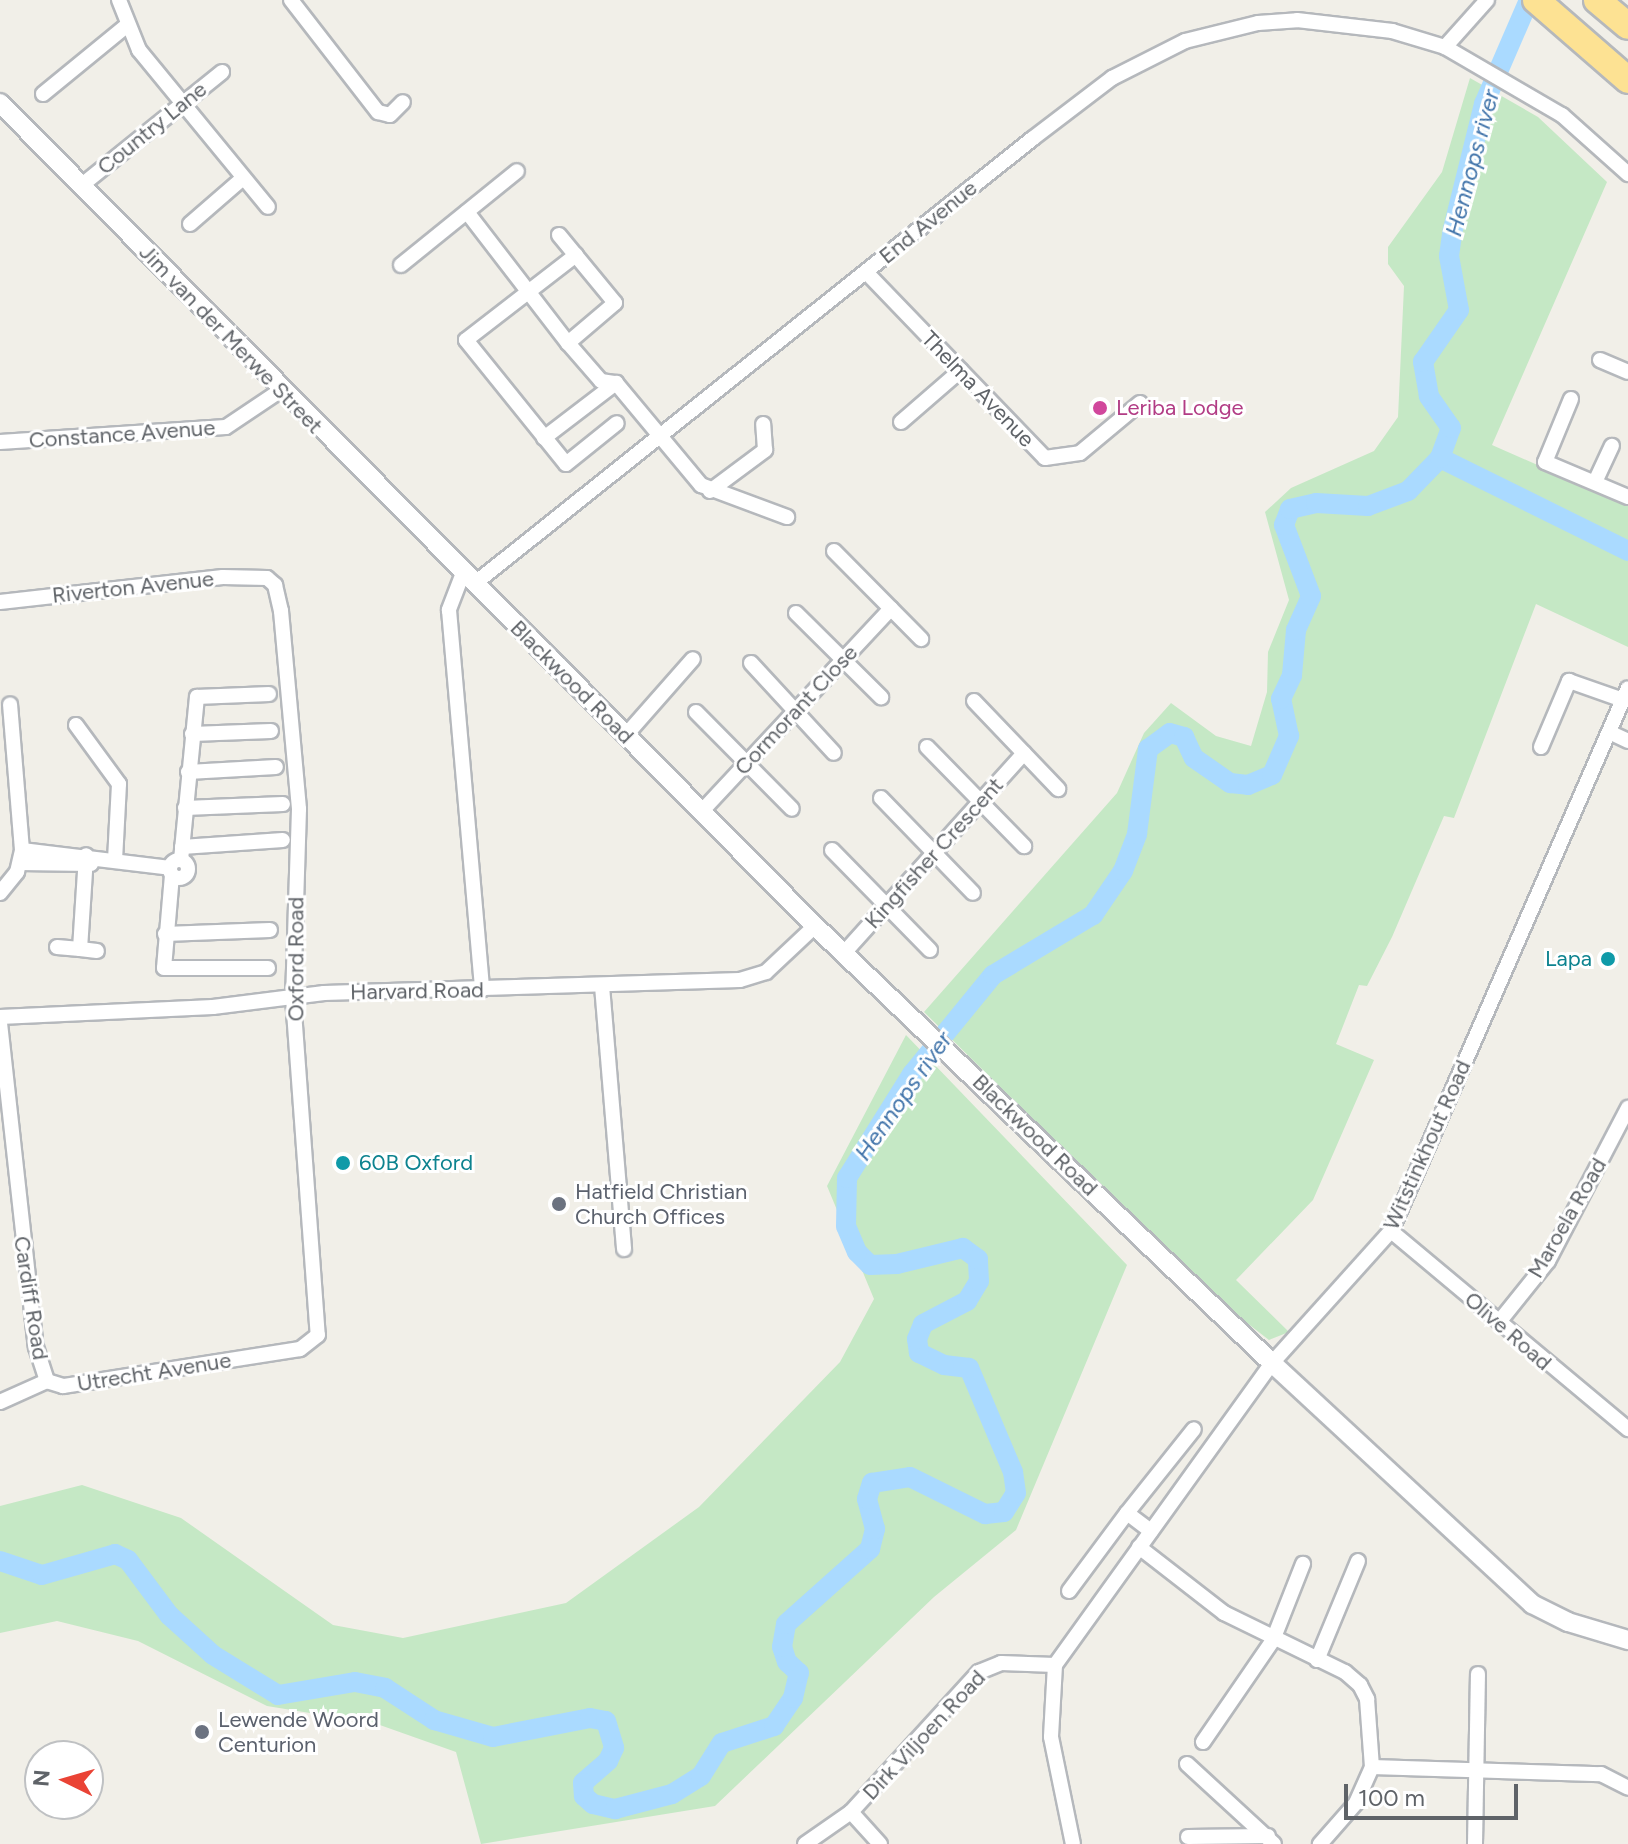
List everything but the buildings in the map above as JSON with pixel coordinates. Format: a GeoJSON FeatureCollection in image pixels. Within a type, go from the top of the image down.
{"type":"FeatureCollection","features":[{"type":"Feature","properties":{"kind":"highway"},"geometry":{"type":"LineString","coordinates":[[1597,0],[1628,26]]}},
{"type":"Feature","properties":{"kind":"highway"},"geometry":{"type":"LineString","coordinates":[[1541,4],[1628,80]]}},
{"type":"Feature","properties":{"kind":"street"},"geometry":{"type":"LineString","coordinates":[[119,0],[126,26],[181,104],[268,207]]}},
{"type":"Feature","properties":{"kind":"street"},"geometry":{"type":"LineString","coordinates":[[312,0],[296,6],[378,112],[390,115],[403,102]]}},
{"type":"Feature","properties":{"kind":"street"},"geometry":{"type":"LineString","coordinates":[[1487,0],[1445,47],[1562,115],[1628,174]]}},
{"type":"Feature","properties":{"kind":"street","name":"End Avenue"},"geometry":{"type":"LineString","coordinates":[[469,578],[660,437],[1112,78],[1185,41],[1258,23],[1297,20],[1392,31],[1445,47]]}},
{"type":"Feature","properties":{"kind":"street"},"geometry":{"type":"LineString","coordinates":[[43,94],[126,26]]}},
{"type":"Feature","properties":{"kind":"street","name":"Country Lane"},"geometry":{"type":"LineString","coordinates":[[82,185],[222,72]]}},
{"type":"Feature","properties":{"kind":"street","name":"Jim van der Merwe Street"},"geometry":{"type":"LineString","coordinates":[[0,103],[469,578]]}},
{"type":"Feature","properties":{"kind":"street"},"geometry":{"type":"LineString","coordinates":[[401,265],[517,171]]}},
{"type":"Feature","properties":{"kind":"street"},"geometry":{"type":"LineString","coordinates":[[190,224],[242,179]]}},
{"type":"Feature","properties":{"kind":"street"},"geometry":{"type":"LineString","coordinates":[[467,212],[601,381],[616,383],[710,491],[787,517]]}},
{"type":"Feature","properties":{"kind":"street"},"geometry":{"type":"LineString","coordinates":[[559,235],[615,303],[568,343]]}},
{"type":"Feature","properties":{"kind":"street"},"geometry":{"type":"LineString","coordinates":[[576,255],[466,340],[566,464],[617,423]]}},
{"type":"Feature","properties":{"kind":"street","name":"Thelma Avenue"},"geometry":{"type":"LineString","coordinates":[[866,272],[1012,428],[1051,459],[1080,453],[1140,403]]}},
{"type":"Feature","properties":{"kind":"street"},"geometry":{"type":"LineString","coordinates":[[1600,360],[1628,372]]}},
{"type":"Feature","properties":{"kind":"street"},"geometry":{"type":"LineString","coordinates":[[901,422],[961,370]]}},
{"type":"Feature","properties":{"kind":"street"},"geometry":{"type":"LineString","coordinates":[[544,438],[616,383]]}},
{"type":"Feature","properties":{"kind":"street","name":"Constance Avenue"},"geometry":{"type":"LineString","coordinates":[[0,442],[226,427],[281,390]]}},
{"type":"Feature","properties":{"kind":"street"},"geometry":{"type":"LineString","coordinates":[[1571,399],[1545,462],[1628,497]]}},
{"type":"Feature","properties":{"kind":"street"},"geometry":{"type":"LineString","coordinates":[[710,491],[765,450],[763,424]]}},
{"type":"Feature","properties":{"kind":"street"},"geometry":{"type":"LineString","coordinates":[[1595,482],[1612,446]]}},
{"type":"Feature","properties":{"kind":"street"},"geometry":{"type":"LineString","coordinates":[[834,551],[921,639]]}},
{"type":"Feature","properties":{"kind":"street","name":"Riverton Avenue"},"geometry":{"type":"LineString","coordinates":[[0,602],[223,577],[267,578]]}},
{"type":"Feature","properties":{"kind":"street","name":"Oxford Road"},"geometry":{"type":"LineString","coordinates":[[267,578],[275,585],[281,611],[299,809],[293,998],[319,1309],[318,1335],[311,1344]]}},
{"type":"Feature","properties":{"kind":"street"},"geometry":{"type":"LineString","coordinates":[[469,578],[449,610],[482,990]]}},
{"type":"Feature","properties":{"kind":"street","name":"Blackwood Road"},"geometry":{"type":"LineString","coordinates":[[469,578],[815,926],[1272,1363],[1532,1604],[1568,1622],[1628,1640]]}},
{"type":"Feature","properties":{"kind":"street","name":"Cormorant Close"},"geometry":{"type":"LineString","coordinates":[[702,811],[891,608]]}},
{"type":"Feature","properties":{"kind":"street"},"geometry":{"type":"LineString","coordinates":[[796,613],[881,697]]}},
{"type":"Feature","properties":{"kind":"street"},"geometry":{"type":"LineString","coordinates":[[626,735],[693,659]]}},
{"type":"Feature","properties":{"kind":"street"},"geometry":{"type":"LineString","coordinates":[[751,663],[834,753]]}},
{"type":"Feature","properties":{"kind":"street"},"geometry":{"type":"LineString","coordinates":[[1541,747],[1569,681],[1626,694]]}},
{"type":"Feature","properties":{"kind":"street"},"geometry":{"type":"LineString","coordinates":[[268,968],[167,970],[163,961],[185,808],[195,700],[201,695],[269,694]]}},
{"type":"Feature","properties":{"kind":"street","name":"Witstinkhout Road"},"geometry":{"type":"LineString","coordinates":[[1055,1665],[1272,1363],[1391,1231],[1626,694]]}},
{"type":"Feature","properties":{"kind":"street"},"geometry":{"type":"LineString","coordinates":[[974,701],[1058,789]]}},
{"type":"Feature","properties":{"kind":"street"},"geometry":{"type":"LineString","coordinates":[[0,893],[21,856],[10,704]]}},
{"type":"Feature","properties":{"kind":"street"},"geometry":{"type":"LineString","coordinates":[[696,712],[792,809]]}},
{"type":"Feature","properties":{"kind":"street"},"geometry":{"type":"LineString","coordinates":[[76,725],[119,784],[115,860]]}},
{"type":"Feature","properties":{"kind":"street"},"geometry":{"type":"LineString","coordinates":[[192,734],[271,731]]}},
{"type":"Feature","properties":{"kind":"street"},"geometry":{"type":"LineString","coordinates":[[1609,732],[1628,741]]}},
{"type":"Feature","properties":{"kind":"street"},"geometry":{"type":"LineString","coordinates":[[927,747],[1024,846]]}},
{"type":"Feature","properties":{"kind":"street","name":"Kingfisher Crescent"},"geometry":{"type":"LineString","coordinates":[[844,953],[1024,753]]}},
{"type":"Feature","properties":{"kind":"street"},"geometry":{"type":"LineString","coordinates":[[188,772],[276,767]]}},
{"type":"Feature","properties":{"kind":"street"},"geometry":{"type":"LineString","coordinates":[[881,798],[973,893]]}},
{"type":"Feature","properties":{"kind":"street"},"geometry":{"type":"LineString","coordinates":[[185,808],[283,804]]}},
{"type":"Feature","properties":{"kind":"street"},"geometry":{"type":"LineString","coordinates":[[21,856],[176,862],[283,840]]}},
{"type":"Feature","properties":{"kind":"street"},"geometry":{"type":"LineString","coordinates":[[832,850],[930,950]]}},
{"type":"Feature","properties":{"kind":"street"},"geometry":{"type":"LineString","coordinates":[[80,949],[90,861]]}},
{"type":"Feature","properties":{"kind":"street","name":"Harvard Road"},"geometry":{"type":"LineString","coordinates":[[0,1020],[213,1007],[293,998],[754,978],[815,926]]}},
{"type":"Feature","properties":{"kind":"street"},"geometry":{"type":"LineString","coordinates":[[165,934],[270,930]]}},
{"type":"Feature","properties":{"kind":"street"},"geometry":{"type":"LineString","coordinates":[[57,947],[97,951]]}},
{"type":"Feature","properties":{"kind":"street"},"geometry":{"type":"LineString","coordinates":[[602,986],[624,1249]]}},
{"type":"Feature","properties":{"kind":"street","name":"Cardiff Road"},"geometry":{"type":"LineString","coordinates":[[0,1020],[36,1347],[47,1381]]}},
{"type":"Feature","properties":{"kind":"street","name":"Maroela Road"},"geometry":{"type":"LineString","coordinates":[[1499,1322],[1548,1261],[1628,1108]]}},
{"type":"Feature","properties":{"kind":"street","name":"Olive Road"},"geometry":{"type":"LineString","coordinates":[[1391,1231],[1628,1429]]}},
{"type":"Feature","properties":{"kind":"street","name":"Utrecht Avenue"},"geometry":{"type":"LineString","coordinates":[[0,1402],[47,1381],[63,1386],[311,1344]]}},
{"type":"Feature","properties":{"kind":"street"},"geometry":{"type":"LineString","coordinates":[[1069,1591],[1194,1429]]}},
{"type":"Feature","properties":{"kind":"street"},"geometry":{"type":"LineString","coordinates":[[1127,1513],[1151,1531]]}},
{"type":"Feature","properties":{"kind":"street"},"geometry":{"type":"LineString","coordinates":[[1139,1547],[1224,1613],[1273,1640],[1350,1675],[1364,1691],[1372,1767],[1356,1803],[1320,1844]]}},
{"type":"Feature","properties":{"kind":"street"},"geometry":{"type":"LineString","coordinates":[[1317,1660],[1358,1561]]}},
{"type":"Feature","properties":{"kind":"street"},"geometry":{"type":"LineString","coordinates":[[1203,1742],[1273,1640],[1303,1564]]}},
{"type":"Feature","properties":{"kind":"street","name":"Dirk Viljoen Road"},"geometry":{"type":"LineString","coordinates":[[805,1844],[851,1812],[979,1672],[1001,1663],[1055,1665]]}},
{"type":"Feature","properties":{"kind":"street"},"geometry":{"type":"LineString","coordinates":[[1055,1665],[1051,1737],[1073,1844]]}},
{"type":"Feature","properties":{"kind":"street"},"geometry":{"type":"LineString","coordinates":[[1475,1844],[1478,1674]]}},
{"type":"Feature","properties":{"kind":"street"},"geometry":{"type":"LineString","coordinates":[[1187,1764],[1271,1840]]}},
{"type":"Feature","properties":{"kind":"street"},"geometry":{"type":"LineString","coordinates":[[1372,1767],[1601,1774],[1628,1788]]}},
{"type":"Feature","properties":{"kind":"street"},"geometry":{"type":"LineString","coordinates":[[851,1812],[880,1844]]}},
{"type":"Feature","properties":{"kind":"street"},"geometry":{"type":"LineString","coordinates":[[1188,1837],[1271,1840]]}},
{"type":"Feature","properties":{"kind":"green space"},"geometry":{"type":"Polygon","coordinates":[[[1470,78],[1538,117],[1607,182],[1492,445],[1628,505],[1628,647],[1536,604],[1454,818],[1444,816],[1392,937],[1367,986],[1359,985],[1336,1044],[1374,1060],[1313,1200],[1236,1280],[1289,1332],[1269,1340],[1216,1299],[924,1012],[1117,793],[1144,733],[1171,703],[1216,736],[1251,746],[1267,692],[1268,652],[1289,600],[1265,512],[1291,488],[1374,451],[1398,417],[1404,286],[1388,264],[1388,247],[1442,172],[1470,78]]]}},
{"type":"Feature","properties":{"kind":"green space"},"geometry":{"type":"Polygon","coordinates":[[[906,1035],[1127,1265],[1016,1530],[934,1597],[715,1806],[481,1844],[456,1752],[377,1724],[267,1706],[138,1641],[57,1621],[0,1633],[0,1506],[82,1485],[181,1518],[333,1625],[403,1638],[566,1603],[699,1507],[840,1362],[874,1299],[827,1186],[906,1035]]]}},
{"type":"Feature","properties":{"kind":"waterway","name":"Hennops river"},"geometry":{"type":"LineString","coordinates":[[0,1561],[42,1575],[115,1554],[128,1560],[169,1615],[213,1655],[278,1695],[355,1682],[385,1688],[434,1720],[493,1737],[590,1718],[606,1721],[614,1748],[608,1761],[583,1783],[584,1796],[593,1804],[615,1809],[672,1794],[701,1776],[722,1743],[774,1726],[793,1698],[799,1673],[787,1662],[782,1647],[786,1624],[870,1549],[875,1529],[867,1499],[872,1483],[910,1477],[985,1514],[1004,1512],[1016,1493],[1013,1472],[969,1368],[944,1365],[919,1353],[917,1339],[923,1324],[967,1301],[979,1281],[978,1259],[963,1248],[897,1264],[870,1265],[857,1252],[846,1226],[847,1178],[912,1074],[993,975],[1093,915],[1123,871],[1137,834],[1148,749],[1170,733],[1184,737],[1194,758],[1230,783],[1248,785],[1272,775],[1289,736],[1281,699],[1292,675],[1296,630],[1311,596],[1284,525],[1290,509],[1316,503],[1368,506],[1408,491],[1440,458],[1451,428],[1429,396],[1423,362],[1459,310],[1449,256],[1453,229],[1484,104],[1529,0]]}},
{"type":"Feature","properties":{"kind":"waterway"},"geometry":{"type":"LineString","coordinates":[[1440,458],[1628,551]]}},
{"type":"Feature","properties":{"kind":"place","name":"Leriba Lodge"},"geometry":{"type":"Point","coordinates":[1100,408]}},
{"type":"Feature","properties":{"kind":"place","name":"Lapa"},"geometry":{"type":"Point","coordinates":[1608,959]}},
{"type":"Feature","properties":{"kind":"place","name":"60B Oxford"},"geometry":{"type":"Point","coordinates":[343,1163]}},
{"type":"Feature","properties":{"kind":"place","name":"Hatfield Christian Church Offices"},"geometry":{"type":"Point","coordinates":[559,1204]}},
{"type":"Feature","properties":{"kind":"place","name":"Lewende Woord Centurion"},"geometry":{"type":"Point","coordinates":[202,1732]}}]}
